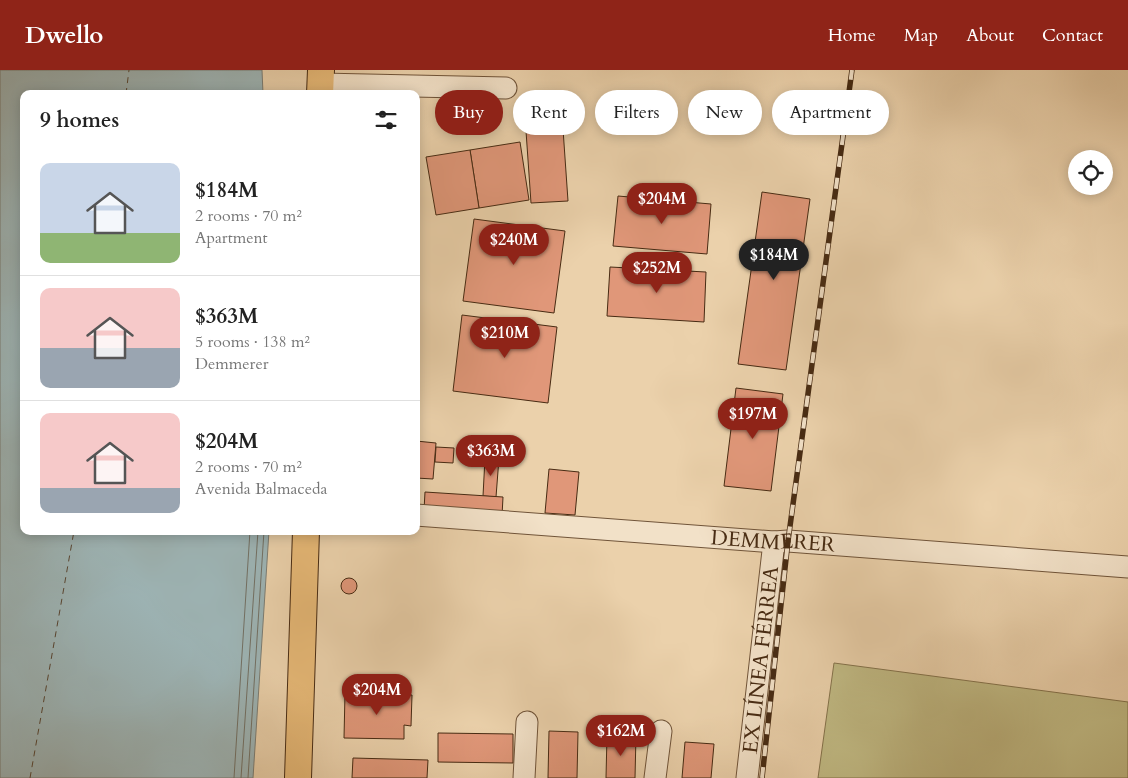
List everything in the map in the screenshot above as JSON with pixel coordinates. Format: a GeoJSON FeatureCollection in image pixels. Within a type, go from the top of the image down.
{"type":"FeatureCollection","features":[{"type":"Feature","properties":{"kind":"main road"},"geometry":{"type":"LineString","coordinates":[[298,778],[306,535]]}},
{"type":"Feature","properties":{"kind":"street"},"geometry":{"type":"LineString","coordinates":[[321,83],[506,88]]}},
{"type":"Feature","properties":{"kind":"street","name":"DEMMERER"},"geometry":{"type":"LineString","coordinates":[[420,515],[1128,567]]}},
{"type":"Feature","properties":{"kind":"street","name":"EX LÍNEA FÉRREA"},"geometry":{"type":"LineString","coordinates":[[747,778],[774,542]]}},
{"type":"Feature","properties":{"kind":"street"},"geometry":{"type":"LineString","coordinates":[[524,778],[527,722]]}},
{"type":"Feature","properties":{"kind":"street"},"geometry":{"type":"LineString","coordinates":[[655,778],[662,731]]}},
{"type":"Feature","properties":{"kind":"shaded area"},"geometry":{"type":"Polygon","coordinates":[[[834,663],[1128,702],[1128,778],[818,778],[834,663]]]}},
{"type":"Feature","properties":{"kind":"water"},"geometry":{"type":"Polygon","coordinates":[[[0,70],[262,70],[263,90],[20,90],[20,535],[269,535],[253,778],[0,778],[0,70]]]}},
{"type":"Feature","properties":{"kind":"building"},"geometry":{"type":"Polygon","coordinates":[[[526,135],[563,135],[568,201],[531,203],[526,135]]]}},
{"type":"Feature","properties":{"kind":"building"},"geometry":{"type":"Polygon","coordinates":[[[520,142],[529,200],[479,208],[470,150],[520,142]]]}},
{"type":"Feature","properties":{"kind":"building"},"geometry":{"type":"Polygon","coordinates":[[[470,150],[479,208],[436,215],[426,157],[470,150]]]}},
{"type":"Feature","properties":{"kind":"building"},"geometry":{"type":"Polygon","coordinates":[[[762,192],[810,199],[786,370],[738,364],[762,192]]]}},
{"type":"Feature","properties":{"kind":"building"},"geometry":{"type":"Polygon","coordinates":[[[618,196],[711,204],[707,254],[613,246],[618,196]]]}},
{"type":"Feature","properties":{"kind":"building"},"geometry":{"type":"Polygon","coordinates":[[[474,219],[565,231],[554,313],[463,301],[474,219]]]}},
{"type":"Feature","properties":{"kind":"building"},"geometry":{"type":"Polygon","coordinates":[[[610,267],[706,272],[704,322],[607,316],[610,267]]]}},
{"type":"Feature","properties":{"kind":"building"},"geometry":{"type":"Polygon","coordinates":[[[462,315],[557,327],[548,403],[453,391],[462,315]]]}},
{"type":"Feature","properties":{"kind":"building"},"geometry":{"type":"Polygon","coordinates":[[[736,388],[783,394],[771,491],[724,486],[736,388]]]}},
{"type":"Feature","properties":{"kind":"building"},"geometry":{"type":"Polygon","coordinates":[[[420,441],[436,443],[433,479],[420,478],[420,441]]]}},
{"type":"Feature","properties":{"kind":"building"},"geometry":{"type":"Polygon","coordinates":[[[436,447],[454,448],[453,463],[435,462],[436,447]]]}},
{"type":"Feature","properties":{"kind":"building"},"geometry":{"type":"Polygon","coordinates":[[[485,458],[499,458],[496,497],[483,496],[485,458]]]}},
{"type":"Feature","properties":{"kind":"building"},"geometry":{"type":"Polygon","coordinates":[[[549,469],[579,472],[575,515],[545,513],[549,469]]]}},
{"type":"Feature","properties":{"kind":"building"},"geometry":{"type":"Polygon","coordinates":[[[425,492],[503,497],[502,516],[424,510],[425,492]]]}},
{"type":"Feature","properties":{"kind":"building"},"geometry":{"type":"Polygon","coordinates":[[[349,578],[355,580],[357,586],[355,592],[349,594],[343,592],[341,586],[343,580],[349,578]]]}},
{"type":"Feature","properties":{"kind":"building"},"geometry":{"type":"Polygon","coordinates":[[[345,693],[412,695],[411,726],[404,725],[404,739],[344,738],[345,693]]]}},
{"type":"Feature","properties":{"kind":"building"},"geometry":{"type":"Polygon","coordinates":[[[549,731],[578,732],[577,778],[548,778],[549,731]]]}},
{"type":"Feature","properties":{"kind":"building"},"geometry":{"type":"Polygon","coordinates":[[[438,733],[513,734],[513,763],[438,762],[438,733]]]}},
{"type":"Feature","properties":{"kind":"building"},"geometry":{"type":"Polygon","coordinates":[[[607,735],[636,735],[635,778],[606,778],[607,735]]]}},
{"type":"Feature","properties":{"kind":"building"},"geometry":{"type":"Polygon","coordinates":[[[685,742],[714,744],[711,778],[682,778],[685,742]]]}},
{"type":"Feature","properties":{"kind":"building"},"geometry":{"type":"Polygon","coordinates":[[[353,758],[428,760],[427,778],[352,778],[353,758]]]}},
{"type":"Feature","properties":{"kind":"ferry route"},"geometry":{"type":"LineString","coordinates":[[126,90],[129,70]]}},
{"type":"Feature","properties":{"kind":"ferry route"},"geometry":{"type":"LineString","coordinates":[[30,778],[73,535]]}},
{"type":"Feature","properties":{"kind":"railway"},"geometry":{"type":"LineString","coordinates":[[762,778],[788,541],[852,70]]}}]}
